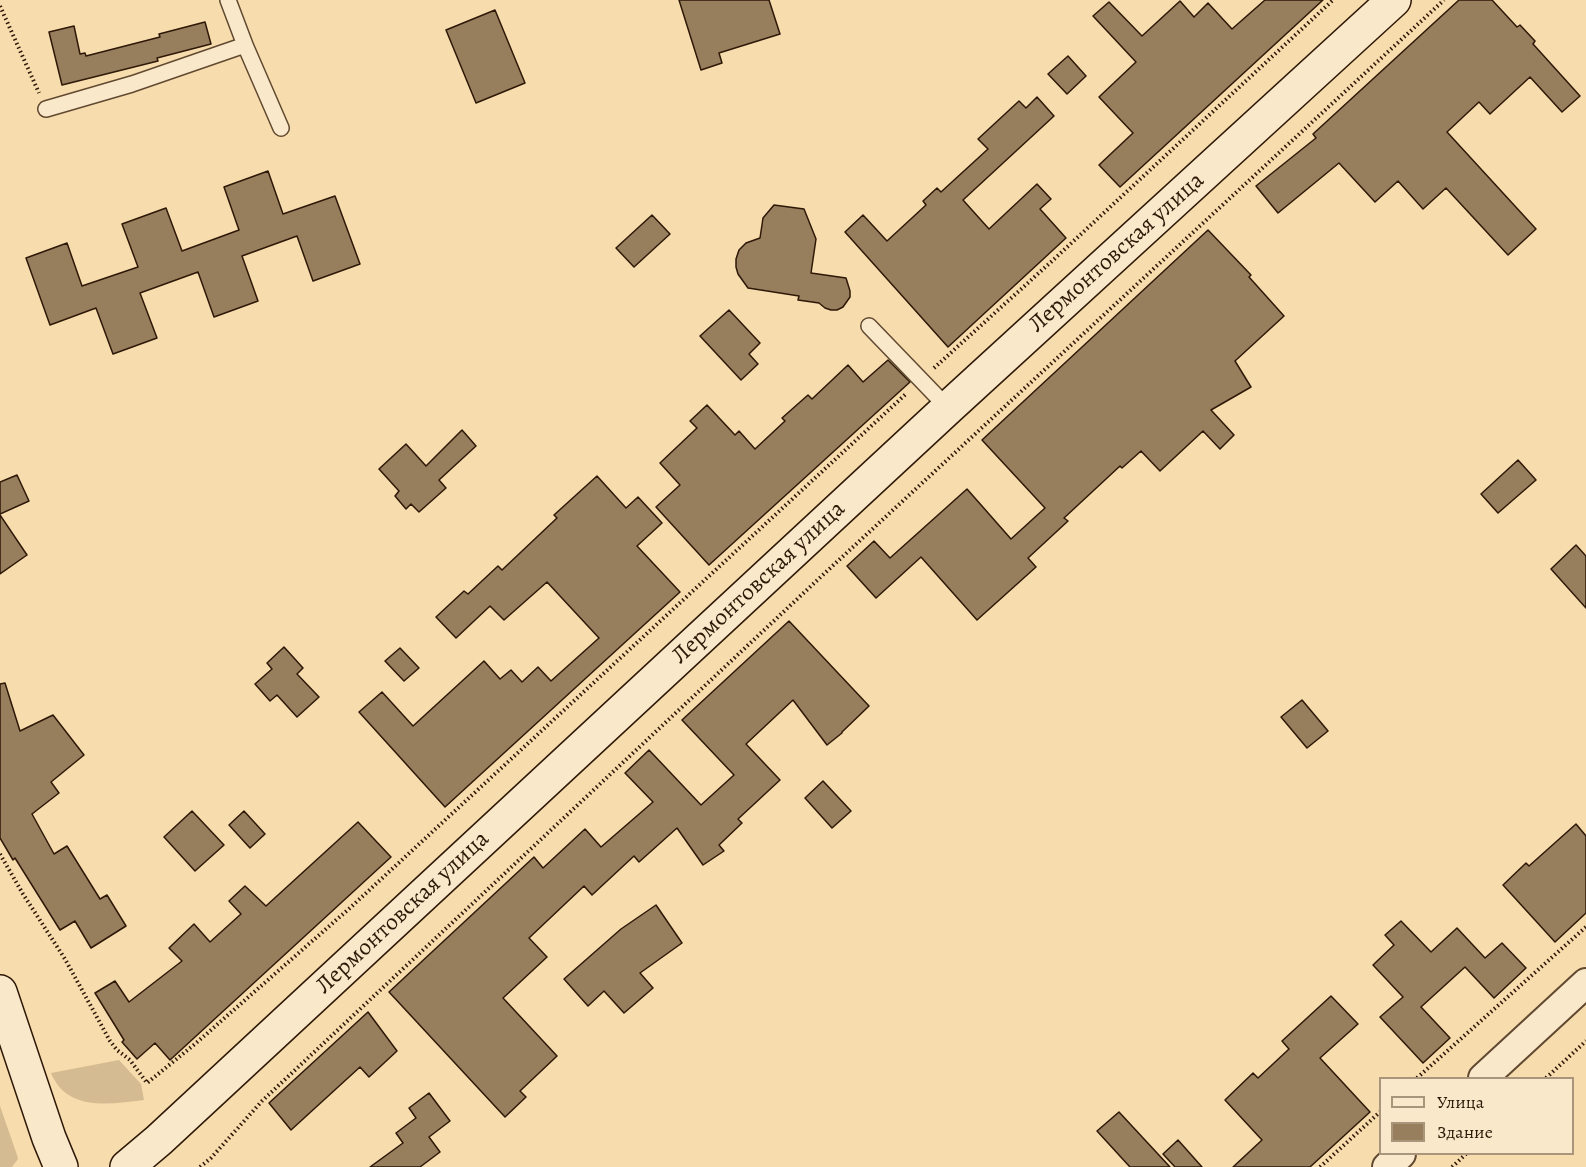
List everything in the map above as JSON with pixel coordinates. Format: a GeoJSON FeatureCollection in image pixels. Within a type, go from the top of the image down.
{"type":"FeatureCollection","features":[{"type":"Feature","properties":{"kind":"main road","name":"Лермонтовская улица"},"geometry":{"type":"LineString","coordinates":[[126,1167],[159,1140],[948,408],[1394,0]]}},
{"type":"Feature","properties":{"kind":"main road"},"geometry":{"type":"LineString","coordinates":[[0,992],[61,1167]]}},
{"type":"Feature","properties":{"kind":"street"},"geometry":{"type":"LineString","coordinates":[[1484,1077],[1586,983]]}},
{"type":"Feature","properties":{"kind":"street"},"geometry":{"type":"LineString","coordinates":[[1387,1167],[1400,1155]]}},
{"type":"Feature","properties":{"kind":"lane"},"geometry":{"type":"LineString","coordinates":[[228,0],[281,128]]}},
{"type":"Feature","properties":{"kind":"lane"},"geometry":{"type":"LineString","coordinates":[[46,109],[132,84],[245,45]]}},
{"type":"Feature","properties":{"kind":"lane"},"geometry":{"type":"LineString","coordinates":[[869,326],[948,408]]}},
{"type":"Feature","properties":{"kind":"path"},"geometry":{"type":"LineString","coordinates":[[0,854],[65,959],[110,1041],[130,1060],[147,1083],[195,1044],[351,907],[1333,0]]}},
{"type":"Feature","properties":{"kind":"path"},"geometry":{"type":"LineString","coordinates":[[200,1167],[211,1158],[262,1101],[869,532],[1444,0]]}},
{"type":"Feature","properties":{"kind":"path"},"geometry":{"type":"LineString","coordinates":[[0,6],[46,109]]}},
{"type":"Feature","properties":{"kind":"path"},"geometry":{"type":"LineString","coordinates":[[1418,1077],[1586,927]]}},
{"type":"Feature","properties":{"kind":"path"},"geometry":{"type":"LineString","coordinates":[[1547,1077],[1586,1041]]}},
{"type":"Feature","properties":{"kind":"path"},"geometry":{"type":"LineString","coordinates":[[1320,1167],[1379,1113]]}},
{"type":"Feature","properties":{"kind":"path"},"geometry":{"type":"LineString","coordinates":[[1452,1167],[1465,1155]]}},
{"type":"Feature","properties":{"kind":"shaded area"},"geometry":{"type":"Polygon","coordinates":[[[119,1060],[141,1084],[144,1100],[91,1103],[78,1100],[58,1086],[51,1073],[119,1060]]]}},
{"type":"Feature","properties":{"kind":"shaded area"},"geometry":{"type":"Polygon","coordinates":[[[0,1106],[18,1159],[12,1167],[0,1167],[0,1106]]]}},
{"type":"Feature","properties":{"kind":"building"},"geometry":{"type":"Polygon","coordinates":[[[679,0],[769,0],[780,34],[719,53],[722,63],[701,70],[679,0]]]}},
{"type":"Feature","properties":{"kind":"building"},"geometry":{"type":"Polygon","coordinates":[[[1265,0],[1323,0],[1120,187],[1099,165],[1133,133],[1099,97],[1136,62],[1093,16],[1109,2],[1142,36],[1180,1],[1194,17],[1208,3],[1232,29],[1265,0]]]}},
{"type":"Feature","properties":{"kind":"building"},"geometry":{"type":"Polygon","coordinates":[[[1459,0],[1492,0],[1517,27],[1520,25],[1535,41],[1533,44],[1580,96],[1562,112],[1530,77],[1490,114],[1479,102],[1447,132],[1536,229],[1508,255],[1446,188],[1423,209],[1398,181],[1375,202],[1339,163],[1278,213],[1256,186],[1316,138],[1313,134],[1459,0]]]}},
{"type":"Feature","properties":{"kind":"building"},"geometry":{"type":"Polygon","coordinates":[[[495,10],[525,83],[476,103],[446,30],[495,10]]]}},
{"type":"Feature","properties":{"kind":"building"},"geometry":{"type":"Polygon","coordinates":[[[205,22],[211,44],[157,58],[158,61],[62,85],[49,32],[74,26],[80,54],[85,53],[86,56],[160,37],[159,34],[205,22]]]}},
{"type":"Feature","properties":{"kind":"building"},"geometry":{"type":"Polygon","coordinates":[[[1068,56],[1086,76],[1067,94],[1048,74],[1068,56]]]}},
{"type":"Feature","properties":{"kind":"building"},"geometry":{"type":"Polygon","coordinates":[[[1037,97],[1054,116],[963,200],[989,229],[1037,184],[1051,199],[1040,209],[1066,238],[948,347],[845,232],[863,215],[887,241],[926,205],[923,201],[937,188],[941,192],[988,149],[978,139],[1019,101],[1026,108],[1037,97]]]}},
{"type":"Feature","properties":{"kind":"building"},"geometry":{"type":"Polygon","coordinates":[[[268,171],[283,214],[335,196],[360,264],[313,281],[297,236],[242,256],[258,301],[214,317],[198,272],[140,293],[157,338],[113,354],[96,308],[50,325],[26,258],[67,243],[82,286],[138,267],[122,224],[166,208],[182,251],[239,230],[224,187],[268,171]]]}},
{"type":"Feature","properties":{"kind":"building"},"geometry":{"type":"Polygon","coordinates":[[[774,205],[804,209],[816,239],[811,273],[846,278],[850,297],[843,307],[831,310],[819,303],[798,300],[799,296],[748,288],[738,274],[736,259],[739,250],[746,243],[760,238],[763,218],[774,205]]]}},
{"type":"Feature","properties":{"kind":"building"},"geometry":{"type":"Polygon","coordinates":[[[652,215],[670,234],[634,267],[616,248],[652,215]]]}},
{"type":"Feature","properties":{"kind":"building"},"geometry":{"type":"Polygon","coordinates":[[[1208,230],[1251,275],[1249,277],[1284,316],[1235,361],[1251,387],[1211,410],[1234,435],[1220,449],[1203,431],[1160,471],[1141,451],[1122,468],[1120,466],[1064,518],[1068,521],[1028,558],[1036,567],[977,620],[921,557],[876,598],[847,566],[874,541],[890,558],[967,489],[1011,539],[1045,508],[982,440],[1208,230]]]}},
{"type":"Feature","properties":{"kind":"building"},"geometry":{"type":"Polygon","coordinates":[[[729,310],[760,343],[749,354],[758,364],[741,380],[700,336],[729,310]]]}},
{"type":"Feature","properties":{"kind":"building"},"geometry":{"type":"Polygon","coordinates":[[[888,360],[910,382],[709,565],[656,507],[680,485],[660,463],[697,428],[690,421],[707,405],[735,435],[739,431],[755,449],[785,421],[782,418],[808,395],[812,399],[848,365],[863,382],[888,360]]]}},
{"type":"Feature","properties":{"kind":"building"},"geometry":{"type":"Polygon","coordinates":[[[462,430],[476,446],[439,480],[446,488],[419,512],[411,504],[406,509],[395,496],[399,491],[379,469],[406,444],[426,466],[462,430]]]}},
{"type":"Feature","properties":{"kind":"building"},"geometry":{"type":"Polygon","coordinates":[[[1518,460],[1536,480],[1498,513],[1481,494],[1518,460]]]}},
{"type":"Feature","properties":{"kind":"building"},"geometry":{"type":"Polygon","coordinates":[[[17,475],[29,501],[0,514],[0,482],[17,475]]]}},
{"type":"Feature","properties":{"kind":"building"},"geometry":{"type":"Polygon","coordinates":[[[597,476],[626,508],[638,497],[662,523],[637,546],[680,592],[445,807],[359,712],[382,692],[413,726],[484,661],[500,679],[511,670],[522,682],[538,667],[551,681],[599,638],[547,582],[504,620],[490,606],[456,638],[436,617],[464,591],[468,594],[498,566],[502,570],[557,518],[554,515],[597,476]]]}},
{"type":"Feature","properties":{"kind":"building"},"geometry":{"type":"Polygon","coordinates":[[[0,515],[27,555],[0,574],[0,515]]]}},
{"type":"Feature","properties":{"kind":"building"},"geometry":{"type":"Polygon","coordinates":[[[1576,545],[1586,556],[1586,608],[1551,569],[1576,545]]]}},
{"type":"Feature","properties":{"kind":"building"},"geometry":{"type":"Polygon","coordinates":[[[789,621],[869,706],[827,745],[793,700],[746,744],[780,780],[738,819],[742,823],[719,845],[724,851],[703,865],[677,828],[639,862],[634,856],[592,895],[584,886],[529,938],[547,957],[503,998],[557,1056],[520,1091],[526,1097],[505,1117],[389,992],[534,857],[543,868],[585,829],[601,847],[653,802],[625,773],[649,750],[701,805],[734,775],[682,720],[789,621]]]}},
{"type":"Feature","properties":{"kind":"building"},"geometry":{"type":"Polygon","coordinates":[[[284,647],[303,668],[297,674],[319,697],[297,717],[277,695],[270,701],[255,684],[272,669],[267,663],[284,647]]]}},
{"type":"Feature","properties":{"kind":"building"},"geometry":{"type":"Polygon","coordinates":[[[400,648],[419,668],[404,681],[385,661],[400,648]]]}},
{"type":"Feature","properties":{"kind":"building"},"geometry":{"type":"Polygon","coordinates":[[[5,683],[20,731],[53,715],[84,755],[51,782],[59,793],[32,814],[54,854],[67,846],[100,899],[107,895],[126,926],[91,948],[75,921],[60,930],[0,838],[0,684],[5,683]]]}},
{"type":"Feature","properties":{"kind":"building"},"geometry":{"type":"Polygon","coordinates":[[[1302,700],[1328,731],[1307,748],[1281,717],[1302,700]]]}},
{"type":"Feature","properties":{"kind":"building"},"geometry":{"type":"Polygon","coordinates":[[[823,781],[851,811],[832,828],[805,798],[823,781]]]}},
{"type":"Feature","properties":{"kind":"building"},"geometry":{"type":"Polygon","coordinates":[[[192,811],[224,845],[195,871],[164,837],[192,811]]]}},
{"type":"Feature","properties":{"kind":"building"},"geometry":{"type":"Polygon","coordinates":[[[244,811],[265,834],[250,848],[229,825],[244,811]]]}},
{"type":"Feature","properties":{"kind":"building"},"geometry":{"type":"Polygon","coordinates":[[[358,822],[391,857],[170,1060],[155,1043],[137,1059],[122,1042],[124,1040],[95,993],[115,981],[129,1002],[182,961],[169,948],[194,924],[210,942],[241,914],[229,901],[245,886],[266,906],[358,822]]]}},
{"type":"Feature","properties":{"kind":"building"},"geometry":{"type":"Polygon","coordinates":[[[1576,824],[1586,836],[1586,913],[1555,942],[1503,885],[1526,863],[1529,866],[1576,824]]]}},
{"type":"Feature","properties":{"kind":"building"},"geometry":{"type":"Polygon","coordinates":[[[656,905],[682,943],[640,973],[653,988],[624,1013],[604,991],[588,1006],[564,979],[621,929],[656,905]]]}},
{"type":"Feature","properties":{"kind":"building"},"geometry":{"type":"Polygon","coordinates":[[[1401,921],[1431,952],[1457,928],[1485,958],[1502,943],[1526,968],[1494,998],[1465,967],[1421,1007],[1450,1038],[1423,1063],[1380,1017],[1403,997],[1373,965],[1394,945],[1385,935],[1401,921]]]}},
{"type":"Feature","properties":{"kind":"building"},"geometry":{"type":"Polygon","coordinates":[[[1331,996],[1358,1024],[1320,1058],[1370,1112],[1310,1167],[1233,1167],[1262,1140],[1225,1100],[1253,1073],[1258,1078],[1289,1049],[1282,1041],[1331,996]]]}},
{"type":"Feature","properties":{"kind":"building"},"geometry":{"type":"Polygon","coordinates":[[[368,1012],[397,1051],[369,1077],[360,1067],[291,1130],[269,1103],[368,1012]]]}},
{"type":"Feature","properties":{"kind":"building"},"geometry":{"type":"Polygon","coordinates":[[[429,1093],[450,1121],[429,1137],[440,1152],[420,1167],[370,1167],[403,1143],[396,1133],[416,1118],[409,1108],[429,1093]]]}},
{"type":"Feature","properties":{"kind":"building"},"geometry":{"type":"Polygon","coordinates":[[[1119,1112],[1170,1167],[1130,1167],[1097,1131],[1119,1112]]]}},
{"type":"Feature","properties":{"kind":"building"},"geometry":{"type":"Polygon","coordinates":[[[1178,1140],[1202,1167],[1175,1167],[1163,1154],[1178,1140]]]}}]}
